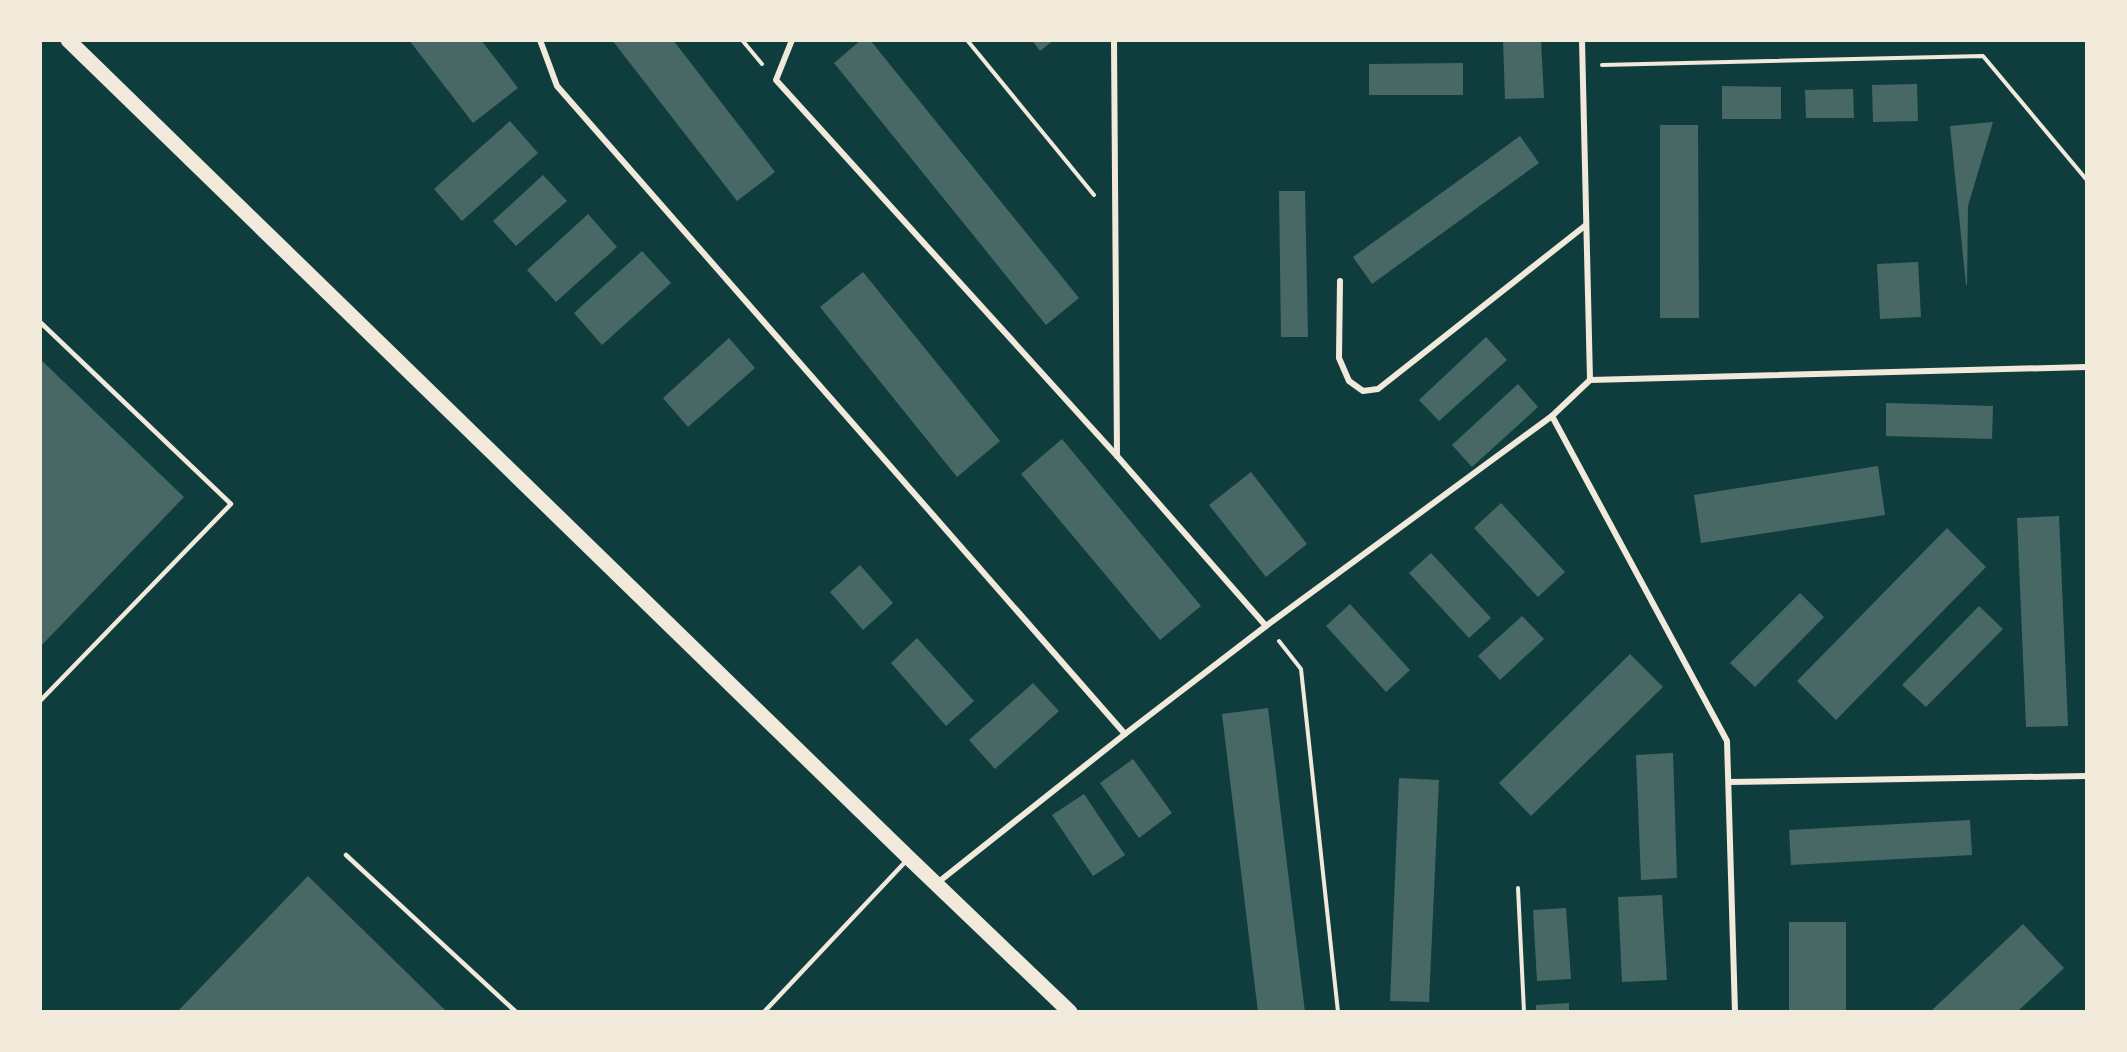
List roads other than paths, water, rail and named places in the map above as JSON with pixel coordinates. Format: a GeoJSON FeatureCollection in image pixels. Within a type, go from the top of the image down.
{"type":"FeatureCollection","features":[{"type":"Feature","properties":{"kind":"main road"},"geometry":{"type":"LineString","coordinates":[[68,40],[909,858],[1070,1011]]}},
{"type":"Feature","properties":{"kind":"street"},"geometry":{"type":"LineString","coordinates":[[540,40],[557,86],[1125,734]]}},
{"type":"Feature","properties":{"kind":"street"},"geometry":{"type":"LineString","coordinates":[[792,40],[776,80],[1118,456],[1266,626]]}},
{"type":"Feature","properties":{"kind":"street"},"geometry":{"type":"LineString","coordinates":[[1114,40],[1118,456]]}},
{"type":"Feature","properties":{"kind":"street"},"geometry":{"type":"LineString","coordinates":[[1582,40],[1590,380]]}},
{"type":"Feature","properties":{"kind":"street"},"geometry":{"type":"LineString","coordinates":[[1341,281],[1339,358],[1349,381],[1363,391],[1378,389],[1586,225]]}},
{"type":"Feature","properties":{"kind":"street"},"geometry":{"type":"LineString","coordinates":[[936,884],[1266,626],[1552,416],[1590,380],[2086,367]]}},
{"type":"Feature","properties":{"kind":"street"},"geometry":{"type":"LineString","coordinates":[[1552,416],[1727,741],[1735,1011]]}},
{"type":"Feature","properties":{"kind":"street"},"geometry":{"type":"LineString","coordinates":[[1729,782],[2086,776]]}},
{"type":"Feature","properties":{"kind":"lane"},"geometry":{"type":"LineString","coordinates":[[40,322],[231,504],[40,701]]}},
{"type":"Feature","properties":{"kind":"lane"},"geometry":{"type":"LineString","coordinates":[[346,855],[516,1011]]}},
{"type":"Feature","properties":{"kind":"lane"},"geometry":{"type":"LineString","coordinates":[[764,1011],[909,858]]}}]}
